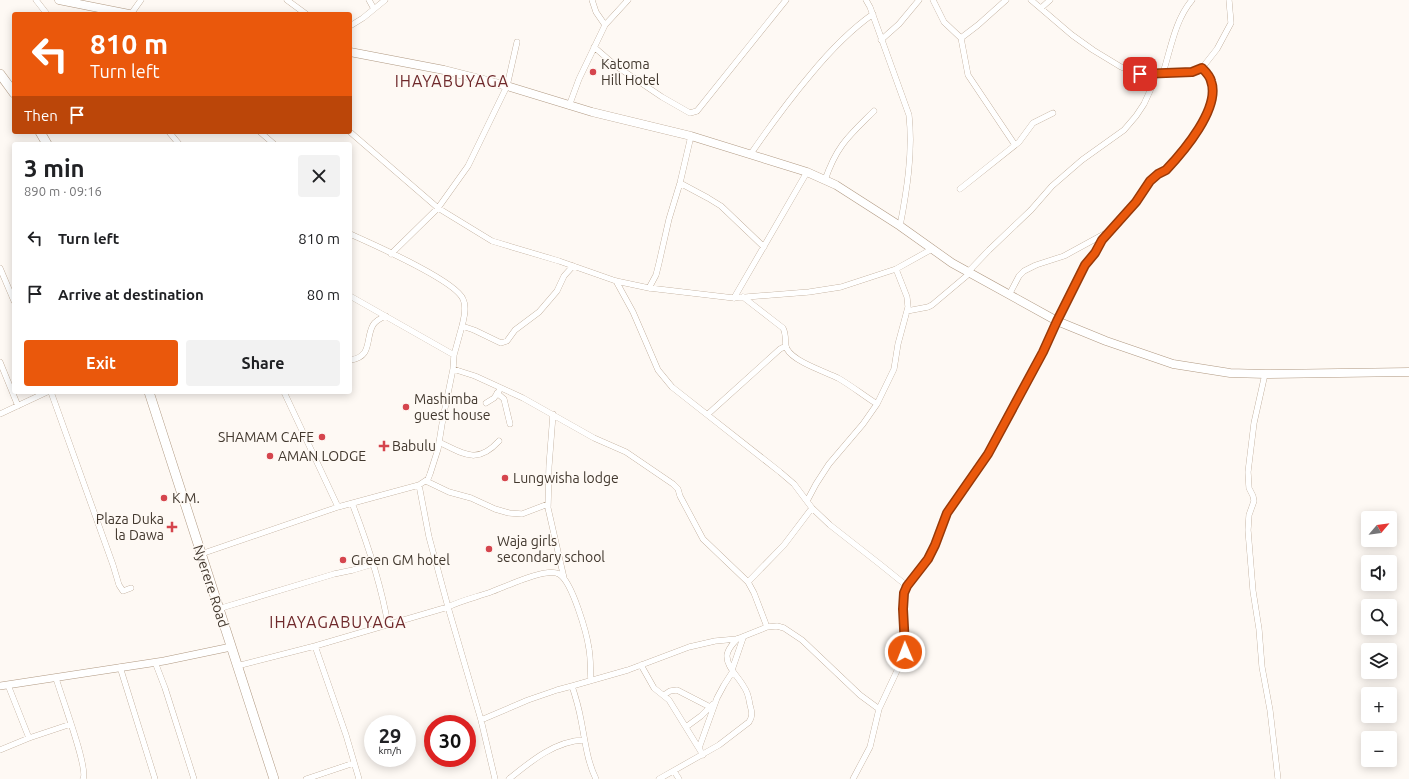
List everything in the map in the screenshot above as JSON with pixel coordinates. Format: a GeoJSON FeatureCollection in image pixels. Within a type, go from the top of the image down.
{"type":"FeatureCollection","features":[{"type":"Feature","properties":{"kind":"highway"},"geometry":{"type":"LineString","coordinates":[[0,74],[12,90]]}},
{"type":"Feature","properties":{"kind":"highway","name":"Nyerere Road"},"geometry":{"type":"LineString","coordinates":[[150,394],[274,779]]}},
{"type":"Feature","properties":{"kind":"main road"},"geometry":{"type":"LineString","coordinates":[[59,0],[120,12]]}},
{"type":"Feature","properties":{"kind":"main road"},"geometry":{"type":"LineString","coordinates":[[352,52],[444,70],[507,86],[569,106],[691,136],[807,172],[836,185],[969,273],[1057,321],[1106,341],[1173,364],[1230,373],[1409,372]]}},
{"type":"Feature","properties":{"kind":"street"},"geometry":{"type":"LineString","coordinates":[[36,0],[45,12]]}},
{"type":"Feature","properties":{"kind":"street"},"geometry":{"type":"LineString","coordinates":[[132,12],[141,0]]}},
{"type":"Feature","properties":{"kind":"street"},"geometry":{"type":"LineString","coordinates":[[287,0],[303,12]]}},
{"type":"Feature","properties":{"kind":"street"},"geometry":{"type":"LineString","coordinates":[[369,0],[374,9]]}},
{"type":"Feature","properties":{"kind":"street"},"geometry":{"type":"LineString","coordinates":[[352,25],[385,0]]}},
{"type":"Feature","properties":{"kind":"street"},"geometry":{"type":"LineString","coordinates":[[592,0],[596,12],[605,25]]}},
{"type":"Feature","properties":{"kind":"street"},"geometry":{"type":"LineString","coordinates":[[569,106],[579,79],[605,25],[628,0]]}},
{"type":"Feature","properties":{"kind":"street"},"geometry":{"type":"LineString","coordinates":[[594,47],[616,66],[662,97],[690,112],[697,111],[786,0]]}},
{"type":"Feature","properties":{"kind":"street"},"geometry":{"type":"LineString","coordinates":[[866,0],[873,14],[881,40],[903,97],[909,120],[909,169],[900,226]]}},
{"type":"Feature","properties":{"kind":"street"},"geometry":{"type":"LineString","coordinates":[[881,40],[892,31],[919,0]]}},
{"type":"Feature","properties":{"kind":"street"},"geometry":{"type":"LineString","coordinates":[[933,0],[944,22],[961,38],[968,75],[1015,145]]}},
{"type":"Feature","properties":{"kind":"street"},"geometry":{"type":"LineString","coordinates":[[961,38],[1006,0]]}},
{"type":"Feature","properties":{"kind":"street"},"geometry":{"type":"LineString","coordinates":[[1031,0],[1072,35],[1106,59],[1129,71],[1140,74],[1192,72],[1202,68],[1217,49],[1231,23],[1229,0]]}},
{"type":"Feature","properties":{"kind":"street"},"geometry":{"type":"LineString","coordinates":[[1041,8],[1050,0]]}},
{"type":"Feature","properties":{"kind":"street"},"geometry":{"type":"LineString","coordinates":[[1163,73],[1172,38],[1188,1]]}},
{"type":"Feature","properties":{"kind":"street"},"geometry":{"type":"LineString","coordinates":[[750,155],[775,118],[824,58],[848,33],[873,14]]}},
{"type":"Feature","properties":{"kind":"street"},"geometry":{"type":"LineString","coordinates":[[391,254],[438,208],[468,166],[507,86],[517,42]]}},
{"type":"Feature","properties":{"kind":"street"},"geometry":{"type":"LineString","coordinates":[[853,779],[870,747],[879,709],[905,652],[903,609],[904,593],[907,586],[928,559],[947,513],[988,454],[1043,352],[1085,265],[1095,253],[1102,240],[1136,202],[1150,181],[1158,174],[1166,170],[1202,125],[1213,97],[1213,87],[1211,80],[1202,68]]}},
{"type":"Feature","properties":{"kind":"street"},"geometry":{"type":"LineString","coordinates":[[907,312],[932,305],[969,273],[989,250],[1031,210],[1052,186],[1082,160],[1124,130],[1144,104],[1154,82],[1154,73]]}},
{"type":"Feature","properties":{"kind":"street"},"geometry":{"type":"LineString","coordinates":[[824,180],[838,149],[857,127],[874,111]]}},
{"type":"Feature","properties":{"kind":"street"},"geometry":{"type":"LineString","coordinates":[[960,189],[1019,142],[1033,123],[1053,113]]}},
{"type":"Feature","properties":{"kind":"street"},"geometry":{"type":"LineString","coordinates":[[171,134],[177,142]]}},
{"type":"Feature","properties":{"kind":"street"},"geometry":{"type":"LineString","coordinates":[[262,134],[272,142]]}},
{"type":"Feature","properties":{"kind":"street"},"geometry":{"type":"LineString","coordinates":[[352,134],[438,208],[492,241],[616,281],[648,288],[734,298],[809,292],[841,287],[896,269],[932,249]]}},
{"type":"Feature","properties":{"kind":"street"},"geometry":{"type":"LineString","coordinates":[[648,288],[656,275],[691,136]]}},
{"type":"Feature","properties":{"kind":"street"},"geometry":{"type":"LineString","coordinates":[[734,298],[807,172]]}},
{"type":"Feature","properties":{"kind":"street"},"geometry":{"type":"LineString","coordinates":[[680,183],[721,206],[764,247]]}},
{"type":"Feature","properties":{"kind":"street"},"geometry":{"type":"LineString","coordinates":[[1009,295],[1019,276],[1024,271],[1036,265],[1064,256],[1111,230]]}},
{"type":"Feature","properties":{"kind":"street"},"geometry":{"type":"LineString","coordinates":[[201,554],[338,506],[419,485],[426,481],[430,474],[439,442],[453,369],[454,355],[465,313],[464,300],[456,289],[447,283],[352,235]]}},
{"type":"Feature","properties":{"kind":"street"},"geometry":{"type":"LineString","coordinates":[[462,326],[501,343],[504,342],[515,330],[539,312],[557,291],[564,276],[573,266]]}},
{"type":"Feature","properties":{"kind":"street"},"geometry":{"type":"LineString","coordinates":[[0,268],[12,296]]}},
{"type":"Feature","properties":{"kind":"street"},"geometry":{"type":"LineString","coordinates":[[807,501],[829,464],[863,424],[877,404],[894,369],[900,333],[907,312],[906,297],[896,269]]}},
{"type":"Feature","properties":{"kind":"street"},"geometry":{"type":"LineString","coordinates":[[616,281],[633,312],[658,370],[672,388],[708,414],[780,472],[794,484],[812,508],[844,538],[882,565],[907,586]]}},
{"type":"Feature","properties":{"kind":"street"},"geometry":{"type":"LineString","coordinates":[[352,297],[454,355]]}},
{"type":"Feature","properties":{"kind":"street"},"geometry":{"type":"LineString","coordinates":[[743,297],[783,328],[786,336],[786,346],[791,353],[812,367],[840,379],[877,404]]}},
{"type":"Feature","properties":{"kind":"street"},"geometry":{"type":"LineString","coordinates":[[352,359],[362,355],[368,347],[372,326],[381,318],[386,316]]}},
{"type":"Feature","properties":{"kind":"street"},"geometry":{"type":"LineString","coordinates":[[708,414],[780,349],[786,346]]}},
{"type":"Feature","properties":{"kind":"street"},"geometry":{"type":"LineString","coordinates":[[0,362],[12,391]]}},
{"type":"Feature","properties":{"kind":"street"},"geometry":{"type":"LineString","coordinates":[[453,369],[501,387],[553,414],[594,438],[626,452],[674,484],[678,489],[693,522],[703,539],[748,582],[768,626]]}},
{"type":"Feature","properties":{"kind":"street"},"geometry":{"type":"LineString","coordinates":[[1265,374],[1254,423],[1248,472],[1249,488],[1254,501],[1249,515],[1248,530],[1253,591],[1259,630],[1262,667],[1278,779]]}},
{"type":"Feature","properties":{"kind":"street"},"geometry":{"type":"LineString","coordinates":[[486,403],[494,398],[501,387]]}},
{"type":"Feature","properties":{"kind":"street"},"geometry":{"type":"LineString","coordinates":[[497,393],[504,399],[510,424]]}},
{"type":"Feature","properties":{"kind":"street"},"geometry":{"type":"LineString","coordinates":[[13,394],[18,406]]}},
{"type":"Feature","properties":{"kind":"street"},"geometry":{"type":"LineString","coordinates":[[0,414],[43,394]]}},
{"type":"Feature","properties":{"kind":"street"},"geometry":{"type":"LineString","coordinates":[[52,394],[119,585],[123,591],[131,588]]}},
{"type":"Feature","properties":{"kind":"street"},"geometry":{"type":"LineString","coordinates":[[285,394],[338,506]]}},
{"type":"Feature","properties":{"kind":"street"},"geometry":{"type":"LineString","coordinates":[[553,414],[549,466],[548,508],[564,578],[575,599],[589,648],[591,680]]}},
{"type":"Feature","properties":{"kind":"street"},"geometry":{"type":"LineString","coordinates":[[439,442],[455,450],[475,456],[482,455],[489,451],[499,441]]}},
{"type":"Feature","properties":{"kind":"street"},"geometry":{"type":"LineString","coordinates":[[426,481],[448,492],[471,498],[495,509],[509,513],[522,514],[548,504]]}},
{"type":"Feature","properties":{"kind":"street"},"geometry":{"type":"LineString","coordinates":[[419,485],[429,537],[481,720],[495,779]]}},
{"type":"Feature","properties":{"kind":"street"},"geometry":{"type":"LineString","coordinates":[[352,503],[363,530],[384,600],[388,625]]}},
{"type":"Feature","properties":{"kind":"street"},"geometry":{"type":"LineString","coordinates":[[748,582],[784,545],[812,508]]}},
{"type":"Feature","properties":{"kind":"street"},"geometry":{"type":"LineString","coordinates":[[218,609],[323,577],[373,564]]}},
{"type":"Feature","properties":{"kind":"street"},"geometry":{"type":"LineString","coordinates":[[237,666],[315,646],[448,607],[462,600],[541,574],[555,573],[564,578]]}},
{"type":"Feature","properties":{"kind":"street"},"geometry":{"type":"LineString","coordinates":[[662,778],[703,755],[740,730],[749,722],[752,717],[747,691],[733,671],[728,661],[727,654],[729,648],[740,639],[768,626],[784,628],[802,640],[860,695],[879,709]]}},
{"type":"Feature","properties":{"kind":"street"},"geometry":{"type":"LineString","coordinates":[[481,720],[528,700],[641,665],[689,648],[714,641],[740,639]]}},
{"type":"Feature","properties":{"kind":"street"},"geometry":{"type":"LineString","coordinates":[[699,748],[721,690],[733,671],[740,639]]}},
{"type":"Feature","properties":{"kind":"street"},"geometry":{"type":"LineString","coordinates":[[315,646],[359,779]]}},
{"type":"Feature","properties":{"kind":"street"},"geometry":{"type":"LineString","coordinates":[[0,686],[155,662],[231,647]]}},
{"type":"Feature","properties":{"kind":"street"},"geometry":{"type":"LineString","coordinates":[[155,662],[166,688],[194,779]]}},
{"type":"Feature","properties":{"kind":"street"},"geometry":{"type":"LineString","coordinates":[[641,665],[654,688],[670,700],[703,755]]}},
{"type":"Feature","properties":{"kind":"street"},"geometry":{"type":"LineString","coordinates":[[120,667],[155,779]]}},
{"type":"Feature","properties":{"kind":"street"},"geometry":{"type":"LineString","coordinates":[[56,678],[85,773],[83,779]]}},
{"type":"Feature","properties":{"kind":"street"},"geometry":{"type":"LineString","coordinates":[[8,685],[29,738]]}},
{"type":"Feature","properties":{"kind":"street"},"geometry":{"type":"LineString","coordinates":[[572,686],[581,719],[584,740],[592,771],[596,779]]}},
{"type":"Feature","properties":{"kind":"street"},"geometry":{"type":"LineString","coordinates":[[664,695],[670,691],[677,690],[710,707]]}},
{"type":"Feature","properties":{"kind":"street"},"geometry":{"type":"LineString","coordinates":[[686,728],[716,702]]}},
{"type":"Feature","properties":{"kind":"street"},"geometry":{"type":"LineString","coordinates":[[0,750],[29,738],[71,724]]}},
{"type":"Feature","properties":{"kind":"street"},"geometry":{"type":"LineString","coordinates":[[509,779],[526,764],[552,749],[568,743],[584,740]]}},
{"type":"Feature","properties":{"kind":"street"},"geometry":{"type":"LineString","coordinates":[[306,779],[354,763]]}},
{"type":"Feature","properties":{"kind":"street"},"geometry":{"type":"LineString","coordinates":[[674,771],[679,779]]}},
{"type":"Feature","properties":{"kind":"place","name":"Katoma Hill Hotel"},"geometry":{"type":"Point","coordinates":[593,72]}},
{"type":"Feature","properties":{"kind":"place","name":"Mashimba guest house"},"geometry":{"type":"Point","coordinates":[406,407]}},
{"type":"Feature","properties":{"kind":"place","name":"SHAMAM CAFE"},"geometry":{"type":"Point","coordinates":[322,437]}},
{"type":"Feature","properties":{"kind":"place","name":"Babulu"},"geometry":{"type":"Point","coordinates":[384,446]}},
{"type":"Feature","properties":{"kind":"place","name":"AMAN LODGE"},"geometry":{"type":"Point","coordinates":[270,456]}},
{"type":"Feature","properties":{"kind":"place","name":"Lungwisha lodge"},"geometry":{"type":"Point","coordinates":[505,478]}},
{"type":"Feature","properties":{"kind":"place","name":"K.M."},"geometry":{"type":"Point","coordinates":[164,498]}},
{"type":"Feature","properties":{"kind":"place","name":"Plaza Duka la Dawa"},"geometry":{"type":"Point","coordinates":[172,527]}},
{"type":"Feature","properties":{"kind":"place","name":"Waja girls secondary school"},"geometry":{"type":"Point","coordinates":[489,549]}},
{"type":"Feature","properties":{"kind":"place","name":"Green GM hotel"},"geometry":{"type":"Point","coordinates":[343,560]}},
{"type":"Feature","properties":{"kind":"district","name":"IHAYABUYAGA"},"geometry":{"type":"Point","coordinates":[452,81]}},
{"type":"Feature","properties":{"kind":"district","name":"IHAYAGABUYAGA"},"geometry":{"type":"Point","coordinates":[338,622]}},
{"type":"Feature","properties":{"kind":"route"},"geometry":{"type":"LineString","coordinates":[[905,652],[903,609],[904,593],[907,586],[928,559],[935,545],[942,523],[953,503],[980,467],[1001,432],[1043,352],[1085,265],[1095,253],[1102,240],[1136,202],[1150,181],[1158,174],[1166,170],[1202,125],[1213,97],[1211,80],[1202,68],[1192,72],[1140,74]]}}]}
